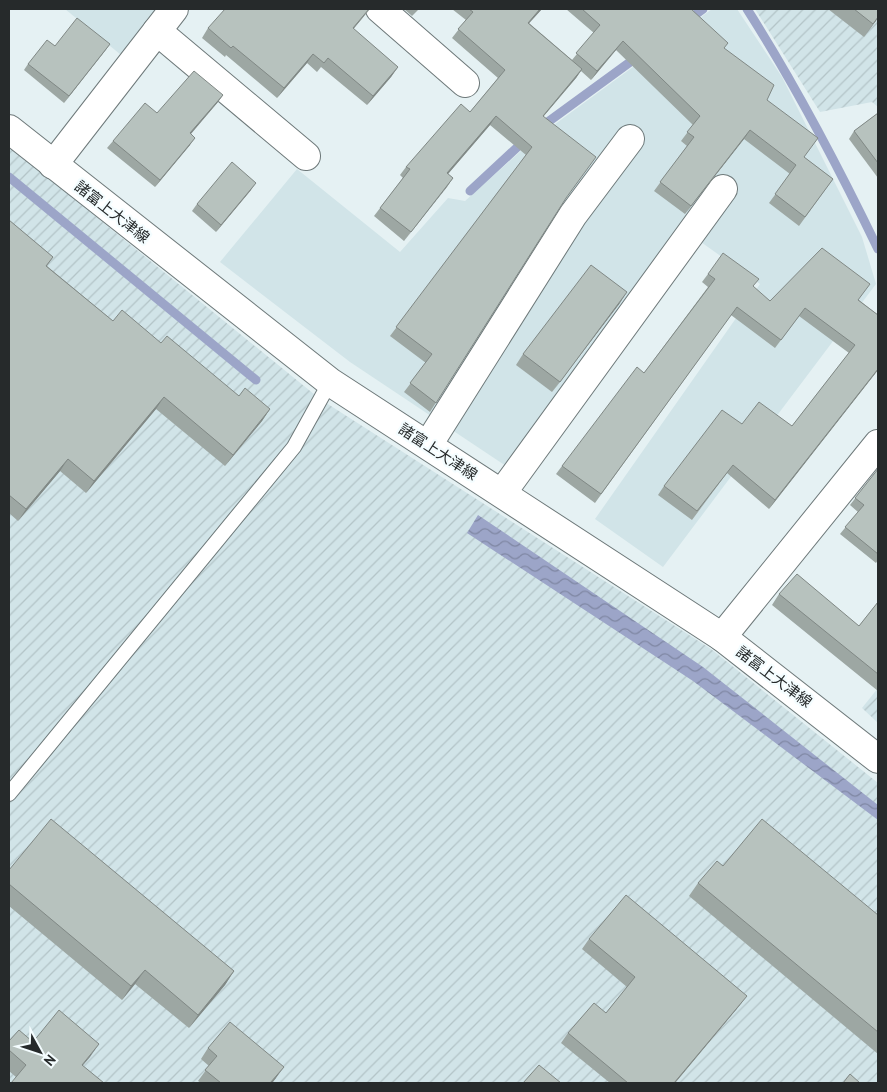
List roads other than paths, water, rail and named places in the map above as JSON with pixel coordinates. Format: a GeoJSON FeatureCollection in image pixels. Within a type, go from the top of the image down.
{"type":"FeatureCollection","features":[{"type":"Feature","properties":{"kind":"street"},"geometry":{"type":"LineString","coordinates":[[53,165],[174,9]]}},
{"type":"Feature","properties":{"kind":"street"},"geometry":{"type":"LineString","coordinates":[[380,9],[465,83]]}},
{"type":"Feature","properties":{"kind":"street"},"geometry":{"type":"LineString","coordinates":[[157,31],[306,156]]}},
{"type":"Feature","properties":{"kind":"street","name":"諸富上大津線"},"geometry":{"type":"LineString","coordinates":[[9,128],[53,165],[330,382],[722,637],[878,759]]}},
{"type":"Feature","properties":{"kind":"street"},"geometry":{"type":"LineString","coordinates":[[428,445],[573,215],[630,139]]}},
{"type":"Feature","properties":{"kind":"street"},"geometry":{"type":"LineString","coordinates":[[502,493],[723,189]]}},
{"type":"Feature","properties":{"kind":"street"},"geometry":{"type":"LineString","coordinates":[[722,637],[878,444]]}},
{"type":"Feature","properties":{"kind":"lane"},"geometry":{"type":"LineString","coordinates":[[9,794],[294,447],[330,382]]}},
{"type":"Feature","properties":{"kind":"water"},"geometry":{"type":"Polygon","coordinates":[[[478,515],[703,667],[878,805],[878,820],[693,681],[467,533],[478,515]]]}},
{"type":"Feature","properties":{"kind":"waterway"},"geometry":{"type":"LineString","coordinates":[[688,20],[703,9]]}},
{"type":"Feature","properties":{"kind":"waterway"},"geometry":{"type":"LineString","coordinates":[[747,9],[783,67],[816,127],[878,249]]}},
{"type":"Feature","properties":{"kind":"waterway"},"geometry":{"type":"LineString","coordinates":[[541,127],[637,57]]}},
{"type":"Feature","properties":{"kind":"waterway"},"geometry":{"type":"LineString","coordinates":[[470,191],[525,140]]}},
{"type":"Feature","properties":{"kind":"waterway"},"geometry":{"type":"LineString","coordinates":[[9,177],[256,380]]}}]}
